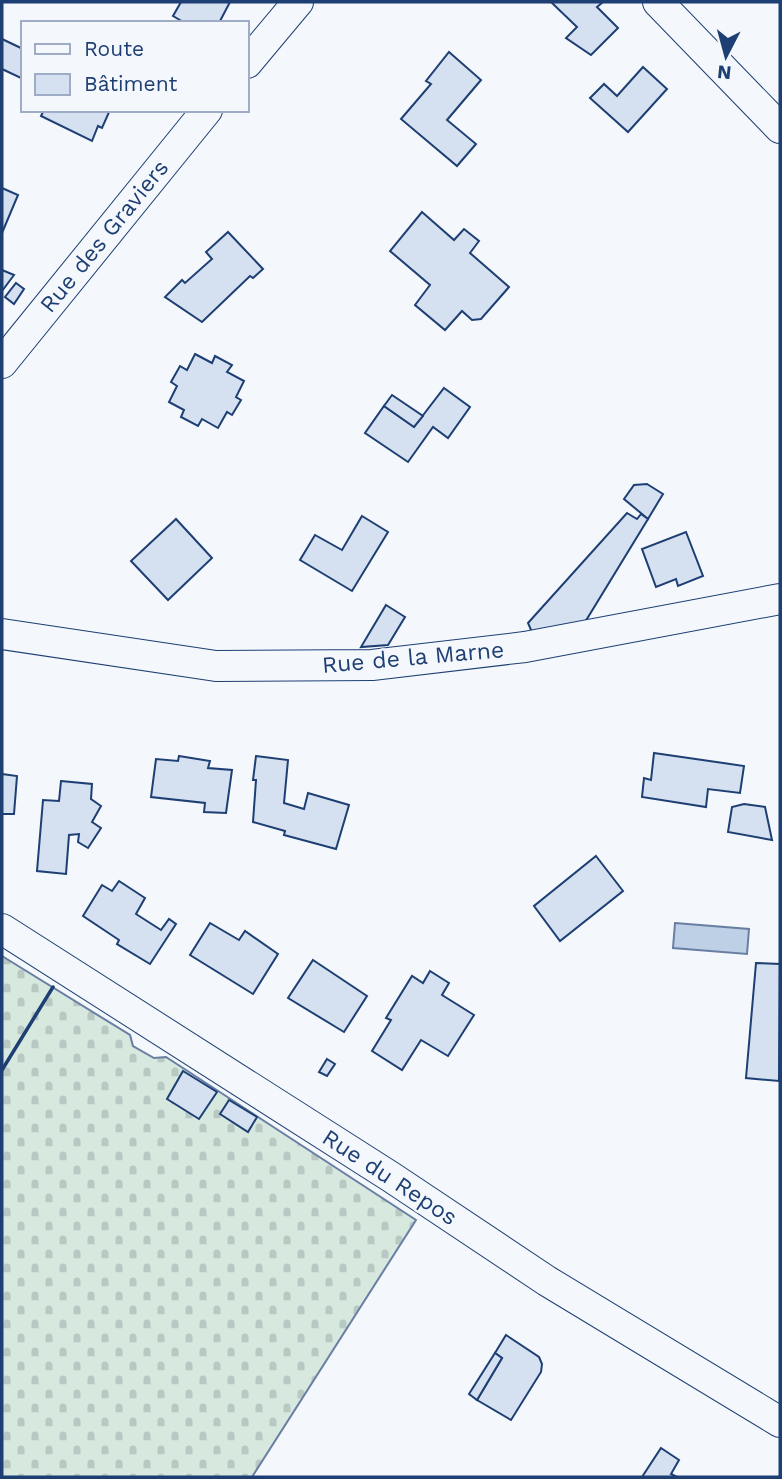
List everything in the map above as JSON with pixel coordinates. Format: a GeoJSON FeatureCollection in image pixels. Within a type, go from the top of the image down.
{"type":"FeatureCollection","features":[{"type":"Feature","properties":{"kind":"street"},"geometry":{"type":"LineString","coordinates":[[248,62],[298,2]]}},
{"type":"Feature","properties":{"kind":"street"},"geometry":{"type":"LineString","coordinates":[[658,2],[780,128]]}},
{"type":"Feature","properties":{"kind":"street","name":"Rue des Graviers"},"geometry":{"type":"LineString","coordinates":[[2,363],[205,112]]}},
{"type":"Feature","properties":{"kind":"street","name":"Rue de la Marne"},"geometry":{"type":"LineString","coordinates":[[2,634],[216,666],[372,665],[525,648],[780,599]]}},
{"type":"Feature","properties":{"kind":"street","name":"Rue du Repos"},"geometry":{"type":"LineString","coordinates":[[2,929],[391,1177],[547,1281],[780,1422]]}},
{"type":"Feature","properties":{"kind":"green space"},"geometry":{"type":"Polygon","coordinates":[[[2,956],[130,1035],[133,1046],[154,1058],[166,1057],[416,1220],[252,1477],[2,1477],[2,956]]]}},
{"type":"Feature","properties":{"kind":"water"},"geometry":{"type":"Polygon","coordinates":[[[675,923],[749,929],[747,954],[673,948],[675,923]]]}},
{"type":"Feature","properties":{"kind":"building"},"geometry":{"type":"Polygon","coordinates":[[[181,2],[230,2],[220,21],[182,21],[173,16],[181,2]]]}},
{"type":"Feature","properties":{"kind":"building"},"geometry":{"type":"Polygon","coordinates":[[[551,2],[603,2],[597,7],[618,28],[591,55],[566,38],[577,27],[551,2]]]}},
{"type":"Feature","properties":{"kind":"building"},"geometry":{"type":"Polygon","coordinates":[[[2,39],[21,48],[21,78],[2,69],[2,39]]]}},
{"type":"Feature","properties":{"kind":"building"},"geometry":{"type":"Polygon","coordinates":[[[449,52],[481,80],[447,120],[476,144],[457,166],[401,119],[431,84],[426,81],[449,52]]]}},
{"type":"Feature","properties":{"kind":"building"},"geometry":{"type":"Polygon","coordinates":[[[643,67],[667,89],[628,132],[590,98],[604,84],[617,96],[643,67]]]}},
{"type":"Feature","properties":{"kind":"building"},"geometry":{"type":"Polygon","coordinates":[[[43,112],[109,112],[102,128],[98,126],[92,141],[41,116],[43,112]]]}},
{"type":"Feature","properties":{"kind":"building"},"geometry":{"type":"Polygon","coordinates":[[[2,188],[18,195],[2,233],[2,188]]]}},
{"type":"Feature","properties":{"kind":"building"},"geometry":{"type":"Polygon","coordinates":[[[422,212],[454,240],[464,229],[479,241],[470,253],[509,287],[481,319],[472,320],[462,311],[445,330],[415,305],[430,285],[390,251],[422,212]]]}},
{"type":"Feature","properties":{"kind":"building"},"geometry":{"type":"Polygon","coordinates":[[[228,232],[263,269],[253,278],[250,276],[202,322],[165,297],[182,280],[185,283],[212,259],[206,252],[228,232]]]}},
{"type":"Feature","properties":{"kind":"building"},"geometry":{"type":"Polygon","coordinates":[[[2,270],[14,275],[2,291],[2,270]]]}},
{"type":"Feature","properties":{"kind":"building"},"geometry":{"type":"Polygon","coordinates":[[[16,283],[24,289],[14,304],[5,297],[16,283]]]}},
{"type":"Feature","properties":{"kind":"building"},"geometry":{"type":"Polygon","coordinates":[[[195,354],[212,363],[215,356],[232,365],[227,372],[244,381],[236,397],[241,400],[232,415],[227,412],[218,428],[202,419],[198,426],[181,417],[184,410],[169,402],[177,386],[171,382],[180,366],[187,370],[195,354]]]}},
{"type":"Feature","properties":{"kind":"building"},"geometry":{"type":"Polygon","coordinates":[[[444,388],[470,407],[448,438],[433,427],[408,462],[365,433],[384,406],[414,427],[444,388]]]}},
{"type":"Feature","properties":{"kind":"building"},"geometry":{"type":"Polygon","coordinates":[[[392,395],[423,416],[414,427],[384,406],[392,395]]]}},
{"type":"Feature","properties":{"kind":"building"},"geometry":{"type":"Polygon","coordinates":[[[647,484],[663,494],[648,519],[624,499],[634,485],[647,484]]]}},
{"type":"Feature","properties":{"kind":"building"},"geometry":{"type":"Polygon","coordinates":[[[627,513],[637,519],[641,514],[648,519],[582,627],[534,637],[528,623],[627,513]]]}},
{"type":"Feature","properties":{"kind":"building"},"geometry":{"type":"Polygon","coordinates":[[[362,516],[388,532],[352,591],[300,560],[315,535],[342,550],[362,516]]]}},
{"type":"Feature","properties":{"kind":"building"},"geometry":{"type":"Polygon","coordinates":[[[176,519],[212,558],[168,600],[131,561],[176,519]]]}},
{"type":"Feature","properties":{"kind":"building"},"geometry":{"type":"Polygon","coordinates":[[[686,532],[703,576],[678,586],[676,579],[656,587],[642,549],[686,532]]]}},
{"type":"Feature","properties":{"kind":"building"},"geometry":{"type":"Polygon","coordinates":[[[386,605],[405,617],[388,645],[361,647],[386,605]]]}},
{"type":"Feature","properties":{"kind":"building"},"geometry":{"type":"Polygon","coordinates":[[[654,753],[744,766],[740,793],[708,789],[706,807],[642,797],[644,778],[651,780],[654,753]]]}},
{"type":"Feature","properties":{"kind":"building"},"geometry":{"type":"Polygon","coordinates":[[[179,756],[210,761],[208,768],[232,770],[226,813],[204,812],[205,803],[151,797],[156,759],[178,761],[179,756]]]}},
{"type":"Feature","properties":{"kind":"building"},"geometry":{"type":"Polygon","coordinates":[[[256,756],[288,760],[284,803],[304,809],[308,793],[349,805],[336,849],[284,835],[285,831],[253,822],[256,756]]]}},
{"type":"Feature","properties":{"kind":"building"},"geometry":{"type":"Polygon","coordinates":[[[2,774],[17,776],[14,814],[2,814],[2,774]]]}},
{"type":"Feature","properties":{"kind":"building"},"geometry":{"type":"Polygon","coordinates":[[[61,781],[92,784],[91,799],[101,806],[92,822],[101,828],[88,848],[78,842],[79,834],[69,835],[66,874],[37,871],[43,800],[59,801],[61,781]]]}},
{"type":"Feature","properties":{"kind":"building"},"geometry":{"type":"Polygon","coordinates":[[[744,804],[765,807],[772,840],[728,832],[732,807],[744,804]]]}},
{"type":"Feature","properties":{"kind":"building"},"geometry":{"type":"Polygon","coordinates":[[[596,856],[623,891],[560,941],[534,906],[596,856]]]}},
{"type":"Feature","properties":{"kind":"building"},"geometry":{"type":"Polygon","coordinates":[[[119,881],[145,898],[136,914],[161,930],[169,919],[176,924],[150,964],[117,944],[119,940],[83,916],[102,885],[112,891],[119,881]]]}},
{"type":"Feature","properties":{"kind":"building"},"geometry":{"type":"Polygon","coordinates":[[[210,923],[239,940],[245,931],[278,954],[253,994],[190,955],[210,923]]]}},
{"type":"Feature","properties":{"kind":"building"},"geometry":{"type":"Polygon","coordinates":[[[313,960],[367,996],[344,1032],[288,998],[313,960]]]}},
{"type":"Feature","properties":{"kind":"building"},"geometry":{"type":"Polygon","coordinates":[[[756,963],[780,964],[779,1081],[746,1078],[756,963]]]}},
{"type":"Feature","properties":{"kind":"building"},"geometry":{"type":"Polygon","coordinates":[[[430,971],[449,983],[442,995],[474,1015],[448,1056],[421,1040],[402,1070],[372,1051],[391,1020],[386,1018],[412,976],[423,983],[430,971]]]}},
{"type":"Feature","properties":{"kind":"building"},"geometry":{"type":"Polygon","coordinates":[[[327,1059],[335,1064],[327,1076],[319,1072],[327,1059]]]}},
{"type":"Feature","properties":{"kind":"building"},"geometry":{"type":"Polygon","coordinates":[[[183,1071],[217,1092],[199,1119],[167,1099],[183,1071]]]}},
{"type":"Feature","properties":{"kind":"building"},"geometry":{"type":"Polygon","coordinates":[[[229,1100],[257,1117],[248,1132],[220,1114],[229,1100]]]}},
{"type":"Feature","properties":{"kind":"building"},"geometry":{"type":"Polygon","coordinates":[[[506,1335],[539,1357],[542,1364],[541,1372],[511,1420],[477,1400],[502,1358],[495,1353],[506,1335]]]}},
{"type":"Feature","properties":{"kind":"building"},"geometry":{"type":"Polygon","coordinates":[[[495,1353],[502,1358],[477,1400],[469,1394],[495,1353]]]}},
{"type":"Feature","properties":{"kind":"building"},"geometry":{"type":"Polygon","coordinates":[[[661,1448],[679,1460],[671,1474],[677,1477],[642,1477],[661,1448]]]}},
{"type":"Feature","properties":{"kind":"wall"},"geometry":{"type":"LineString","coordinates":[[2,1070],[53,987]]}}]}
